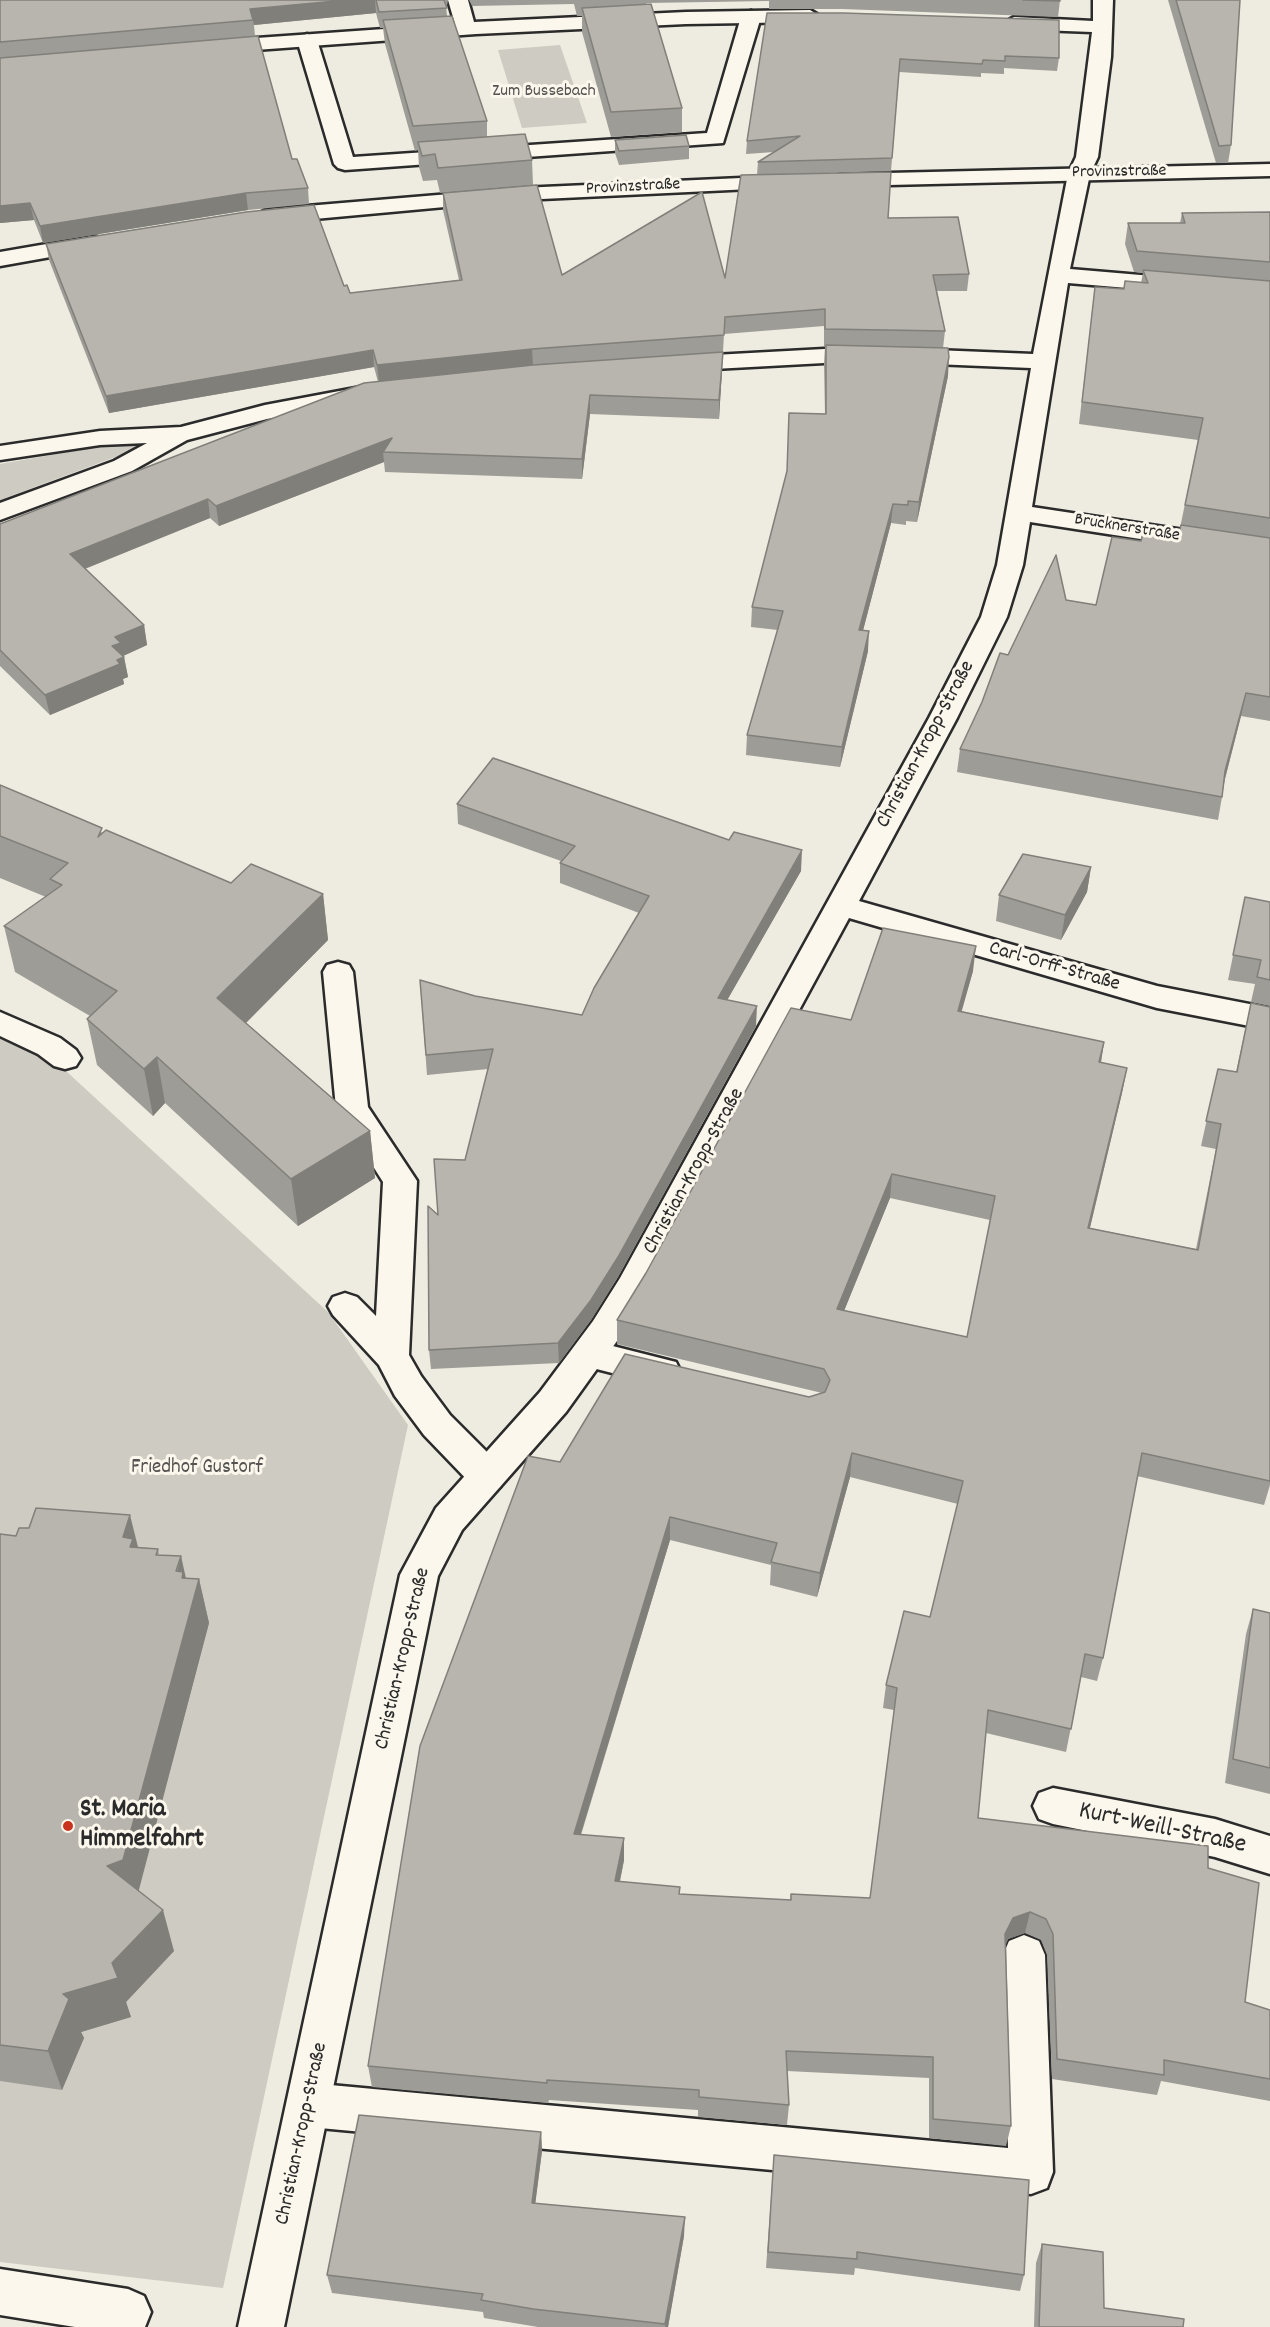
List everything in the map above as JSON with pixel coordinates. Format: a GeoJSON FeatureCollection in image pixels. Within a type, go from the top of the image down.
{"type":"FeatureCollection","features":[{"type":"Feature","properties":{"kind":"street"},"geometry":{"type":"LineString","coordinates":[[458,0],[466,29]]}},
{"type":"Feature","properties":{"kind":"street"},"geometry":{"type":"LineString","coordinates":[[1000,22],[1103,14]]}},
{"type":"Feature","properties":{"kind":"street","name":"Christian-Kropp-Straße"},"geometry":{"type":"LineString","coordinates":[[261,2327],[419,1575],[449,1519],[553,1402],[589,1354],[645,1265],[841,906],[994,617],[1010,565],[1058,275],[1079,174],[1087,157],[1103,14]]}},
{"type":"Feature","properties":{"kind":"street"},"geometry":{"type":"LineString","coordinates":[[196,48],[466,29],[751,17],[832,16]]}},
{"type":"Feature","properties":{"kind":"street"},"geometry":{"type":"LineString","coordinates":[[307,40],[345,164],[716,139],[751,17]]}},
{"type":"Feature","properties":{"kind":"street"},"geometry":{"type":"LineString","coordinates":[[611,145],[615,166]]}},
{"type":"Feature","properties":{"kind":"street","name":"Provinzstraße"},"geometry":{"type":"LineString","coordinates":[[830,181],[1270,170]]}},
{"type":"Feature","properties":{"kind":"street","name":"Provinzstraße"},"geometry":{"type":"LineString","coordinates":[[249,219],[521,194],[808,181]]}},
{"type":"Feature","properties":{"kind":"street"},"geometry":{"type":"LineString","coordinates":[[0,259],[111,240]]}},
{"type":"Feature","properties":{"kind":"street"},"geometry":{"type":"LineString","coordinates":[[1058,275],[1270,293]]}},
{"type":"Feature","properties":{"kind":"street"},"geometry":{"type":"LineString","coordinates":[[656,365],[861,354],[1044,361]]}},
{"type":"Feature","properties":{"kind":"street"},"geometry":{"type":"LineString","coordinates":[[0,453],[100,438],[182,434],[309,402],[391,390]]}},
{"type":"Feature","properties":{"kind":"street"},"geometry":{"type":"LineString","coordinates":[[0,512],[123,466],[182,434]]}},
{"type":"Feature","properties":{"kind":"street","name":"Brucknerstraße"},"geometry":{"type":"LineString","coordinates":[[1019,513],[1270,551]]}},
{"type":"Feature","properties":{"kind":"street","name":"Carl-Orff-Straße"},"geometry":{"type":"LineString","coordinates":[[841,906],[1157,997],[1270,1019]]}},
{"type":"Feature","properties":{"kind":"street"},"geometry":{"type":"LineString","coordinates":[[339,972],[352,1108],[400,1181],[391,1355]]}},
{"type":"Feature","properties":{"kind":"street"},"geometry":{"type":"LineString","coordinates":[[0,1023],[49,1046],[65,1058]]}},
{"type":"Feature","properties":{"kind":"street"},"geometry":{"type":"LineString","coordinates":[[345,1306],[391,1355],[408,1386],[437,1425],[487,1476]]}},
{"type":"Feature","properties":{"kind":"street"},"geometry":{"type":"LineString","coordinates":[[589,1354],[693,1378]]}},
{"type":"Feature","properties":{"kind":"street","name":"Kurt-Weill-Straße"},"geometry":{"type":"LineString","coordinates":[[1053,1806],[1215,1838],[1270,1855]]}},
{"type":"Feature","properties":{"kind":"street"},"geometry":{"type":"LineString","coordinates":[[309,2105],[1031,2172],[1024,1955]]}},
{"type":"Feature","properties":{"kind":"street"},"geometry":{"type":"LineString","coordinates":[[0,2292],[128,2312]]}},
{"type":"Feature","properties":{"kind":"green space","name":"Zum Bussebach"},"geometry":{"type":"Polygon","coordinates":[[[560,45],[587,123],[522,128],[498,50],[560,45]]]}},
{"type":"Feature","properties":{"kind":"green space"},"geometry":{"type":"Polygon","coordinates":[[[148,438],[153,443],[0,500],[0,464],[148,438]]]}},
{"type":"Feature","properties":{"kind":"green space","name":"Friedhof Gustorf"},"geometry":{"type":"Polygon","coordinates":[[[0,1036],[54,1060],[328,1312],[408,1425],[223,2288],[0,2262],[0,1036]]]}},
{"type":"Feature","properties":{"kind":"building"},"geometry":{"type":"Polygon","coordinates":[[[0,0],[347,0],[250,9],[253,20],[0,42],[0,0]]]}},
{"type":"Feature","properties":{"kind":"building"},"geometry":{"type":"Polygon","coordinates":[[[376,0],[444,0],[447,8],[379,12],[376,0]]]}},
{"type":"Feature","properties":{"kind":"building"},"geometry":{"type":"Polygon","coordinates":[[[1176,0],[1240,0],[1231,145],[1219,146],[1176,0]]]}},
{"type":"Feature","properties":{"kind":"building"},"geometry":{"type":"Polygon","coordinates":[[[651,4],[682,108],[611,112],[582,8],[651,4]]]}},
{"type":"Feature","properties":{"kind":"building"},"geometry":{"type":"Polygon","coordinates":[[[767,13],[843,13],[1059,20],[1059,58],[1005,56],[1005,61],[983,60],[982,64],[900,59],[892,158],[758,162],[800,136],[747,141],[767,13]]]}},
{"type":"Feature","properties":{"kind":"building"},"geometry":{"type":"Polygon","coordinates":[[[452,16],[487,121],[413,126],[383,20],[452,16]]]}},
{"type":"Feature","properties":{"kind":"building"},"geometry":{"type":"Polygon","coordinates":[[[258,36],[292,159],[297,159],[308,188],[246,193],[40,226],[30,203],[0,206],[0,58],[258,36]]]}},
{"type":"Feature","properties":{"kind":"building"},"geometry":{"type":"Polygon","coordinates":[[[525,134],[532,160],[438,168],[435,154],[422,156],[418,142],[525,134]]]}},
{"type":"Feature","properties":{"kind":"building"},"geometry":{"type":"Polygon","coordinates":[[[686,135],[689,146],[619,151],[615,140],[686,135]]]}},
{"type":"Feature","properties":{"kind":"building"},"geometry":{"type":"Polygon","coordinates":[[[891,172],[888,218],[958,217],[969,274],[933,275],[945,331],[825,329],[825,309],[725,317],[724,335],[532,349],[377,365],[373,350],[106,396],[46,244],[246,212],[314,205],[344,286],[347,285],[350,293],[462,280],[443,193],[537,185],[562,275],[702,192],[725,278],[741,175],[891,172]]]}},
{"type":"Feature","properties":{"kind":"building"},"geometry":{"type":"Polygon","coordinates":[[[1270,212],[1270,262],[1137,251],[1128,223],[1185,223],[1182,213],[1270,212]]]}},
{"type":"Feature","properties":{"kind":"building"},"geometry":{"type":"Polygon","coordinates":[[[1143,270],[1270,281],[1270,518],[1185,505],[1203,418],[1082,402],[1095,287],[1124,289],[1125,281],[1148,283],[1143,270]]]}},
{"type":"Feature","properties":{"kind":"building"},"geometry":{"type":"Polygon","coordinates":[[[826,345],[948,348],[949,357],[919,502],[908,501],[908,505],[893,504],[859,630],[869,631],[842,747],[747,735],[783,611],[752,607],[787,471],[789,413],[826,414],[826,345]]]}},
{"type":"Feature","properties":{"kind":"building"},"geometry":{"type":"Polygon","coordinates":[[[723,352],[719,400],[590,395],[582,459],[383,452],[392,438],[216,506],[208,499],[70,554],[144,625],[115,637],[121,643],[112,646],[124,657],[117,660],[120,664],[45,695],[0,650],[0,524],[364,383],[533,365],[723,352]]]}},
{"type":"Feature","properties":{"kind":"building"},"geometry":{"type":"Polygon","coordinates":[[[1181,525],[1270,538],[1270,697],[1246,693],[1225,771],[1222,797],[960,749],[982,702],[1000,653],[1008,655],[1056,555],[1066,600],[1096,605],[1112,537],[1141,541],[1143,533],[1178,538],[1181,525]]]}},
{"type":"Feature","properties":{"kind":"building"},"geometry":{"type":"Polygon","coordinates":[[[493,758],[729,840],[734,832],[802,850],[718,998],[757,1006],[618,1257],[591,1300],[558,1343],[429,1350],[428,1206],[438,1215],[434,1159],[465,1160],[493,1049],[426,1055],[420,980],[475,996],[582,1015],[594,988],[649,896],[560,863],[575,846],[457,804],[493,758]]]}},
{"type":"Feature","properties":{"kind":"building"},"geometry":{"type":"Polygon","coordinates":[[[0,785],[102,828],[98,837],[106,830],[231,883],[251,864],[323,894],[217,998],[370,1131],[291,1179],[157,1057],[144,1069],[87,1019],[117,991],[4,926],[62,885],[50,879],[68,863],[0,836],[0,785]]]}},
{"type":"Feature","properties":{"kind":"building"},"geometry":{"type":"Polygon","coordinates":[[[1023,854],[1091,867],[1065,915],[999,895],[1023,854]]]}},
{"type":"Feature","properties":{"kind":"building"},"geometry":{"type":"Polygon","coordinates":[[[1245,897],[1270,902],[1270,980],[1257,977],[1261,960],[1233,955],[1245,897]]]}},
{"type":"Feature","properties":{"kind":"building"},"geometry":{"type":"Polygon","coordinates":[[[883,928],[976,946],[958,1011],[1104,1042],[1099,1062],[1127,1068],[1088,1228],[1198,1250],[1221,1124],[1206,1121],[1218,1069],[1237,1072],[1251,1003],[1270,1007],[1270,1481],[1142,1453],[1103,1658],[1085,1654],[1071,1729],[988,1710],[978,1818],[1208,1846],[1208,1868],[1259,1883],[1245,2002],[1270,2010],[1270,2079],[1164,2060],[1164,2075],[1057,2059],[1053,1934],[1046,1919],[1030,1912],[1013,1918],[1005,1934],[1011,2126],[933,2119],[933,2057],[786,2051],[789,2105],[699,2097],[699,2090],[547,2080],[547,2083],[368,2066],[420,1746],[528,1456],[560,1462],[625,1354],[809,1397],[825,1392],[830,1380],[824,1369],[617,1320],[646,1273],[791,1008],[851,1020],[883,928]],[[892,1174],[837,1309],[967,1337],[995,1196],[892,1174]],[[852,1453],[820,1573],[771,1562],[777,1543],[670,1517],[574,1834],[624,1838],[615,1881],[680,1887],[679,1894],[791,1900],[791,1894],[870,1898],[897,1688],[886,1685],[904,1611],[930,1617],[963,1481],[852,1453]]]}},
{"type":"Feature","properties":{"kind":"building","name":"St. Maria Himmelfahrt"},"geometry":{"type":"Polygon","coordinates":[[[36,1508],[130,1515],[123,1537],[133,1539],[130,1547],[158,1549],[156,1555],[181,1556],[176,1571],[183,1572],[182,1578],[199,1579],[123,1860],[107,1866],[163,1910],[112,1963],[118,1978],[63,1994],[69,1999],[48,2051],[0,2045],[0,1534],[16,1536],[19,1528],[29,1528],[36,1508]]]}},
{"type":"Feature","properties":{"kind":"building"},"geometry":{"type":"Polygon","coordinates":[[[1253,1609],[1270,1613],[1270,1768],[1233,1759],[1253,1609]]]}},
{"type":"Feature","properties":{"kind":"building"},"geometry":{"type":"Polygon","coordinates":[[[359,2115],[541,2132],[532,2203],[685,2217],[665,2324],[533,2309],[481,2300],[483,2294],[327,2275],[359,2115]]]}},
{"type":"Feature","properties":{"kind":"building"},"geometry":{"type":"Polygon","coordinates":[[[774,2155],[1029,2180],[1024,2275],[857,2252],[857,2259],[768,2252],[774,2155]]]}},
{"type":"Feature","properties":{"kind":"building"},"geometry":{"type":"Polygon","coordinates":[[[1042,2244],[1103,2252],[1104,2308],[1184,2319],[1183,2327],[1039,2327],[1042,2244]]]}},
{"type":"Feature","properties":{"kind":"place","name":"St. Maria Himmelfahrt"},"geometry":{"type":"Point","coordinates":[68,1826]}}]}
